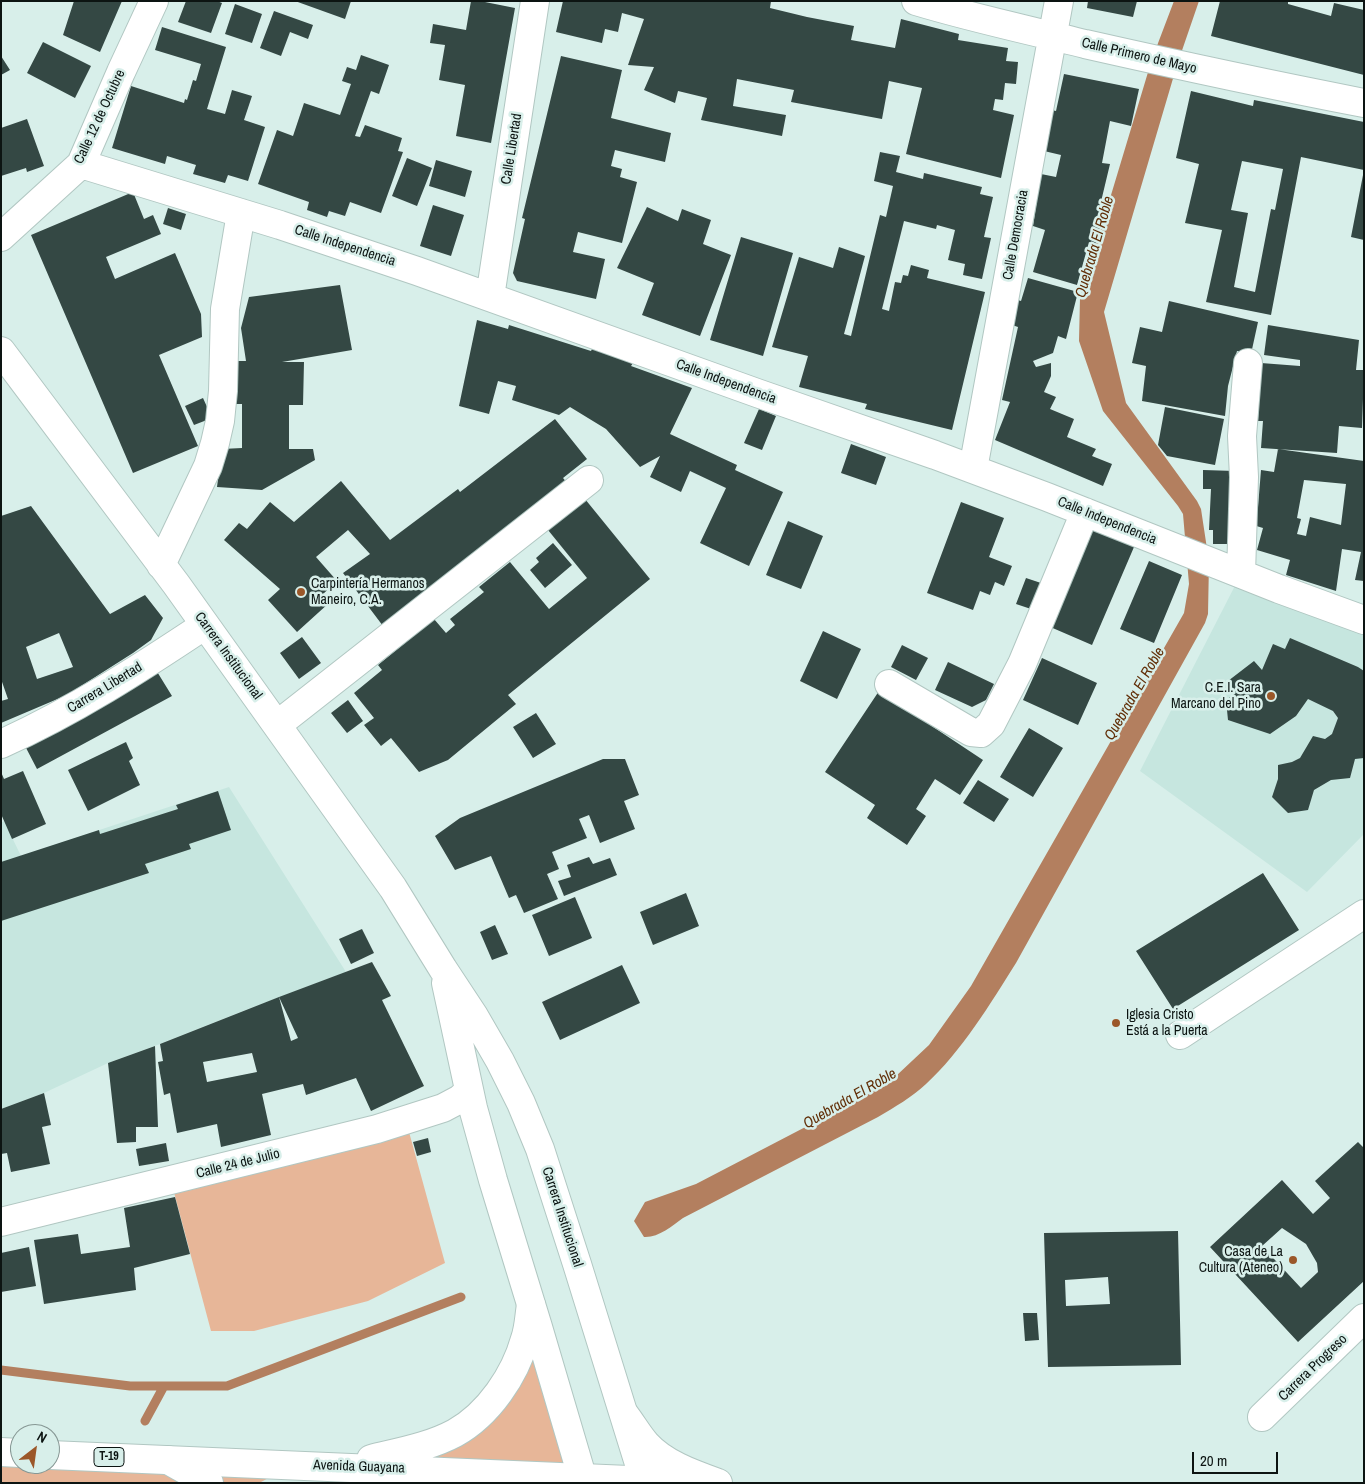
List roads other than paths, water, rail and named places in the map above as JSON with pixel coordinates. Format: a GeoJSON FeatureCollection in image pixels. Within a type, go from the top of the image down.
{"type":"FeatureCollection","features":[{"type":"Feature","properties":{"kind":"main road","name":"Calle 12 de Octubre"},"geometry":{"type":"LineString","coordinates":[[1,237],[81,164],[154,1]]}},
{"type":"Feature","properties":{"kind":"main road","name":"Calle Libertad"},"geometry":{"type":"LineString","coordinates":[[490,297],[534,1]]}},
{"type":"Feature","properties":{"kind":"main road","name":"Calle Primero de Mayo"},"geometry":{"type":"LineString","coordinates":[[916,1],[1147,58],[1364,103]]}},
{"type":"Feature","properties":{"kind":"main road","name":"Calle Democracia"},"geometry":{"type":"LineString","coordinates":[[973,469],[1058,1]]}},
{"type":"Feature","properties":{"kind":"main road","name":"Calle Independencia"},"geometry":{"type":"LineString","coordinates":[[81,164],[241,213],[490,297],[973,469],[1212,563],[1364,620]]}},
{"type":"Feature","properties":{"kind":"main road"},"geometry":{"type":"LineString","coordinates":[[161,565],[208,466],[220,421],[223,391],[225,309],[241,213]]}},
{"type":"Feature","properties":{"kind":"main road","name":"Carrera Institucional"},"geometry":{"type":"LineString","coordinates":[[1,351],[205,625],[393,888],[474,1016],[500,1061],[521,1103],[536,1140],[578,1264],[645,1482]]}},
{"type":"Feature","properties":{"kind":"main road"},"geometry":{"type":"LineString","coordinates":[[1241,574],[1244,477],[1242,436],[1248,363]]}},
{"type":"Feature","properties":{"kind":"main road"},"geometry":{"type":"LineString","coordinates":[[277,726],[589,480]]}},
{"type":"Feature","properties":{"kind":"main road"},"geometry":{"type":"LineString","coordinates":[[889,684],[971,732],[981,733],[991,724],[1022,664],[1085,512]]}},
{"type":"Feature","properties":{"kind":"main road","name":"Carrera Libertad"},"geometry":{"type":"LineString","coordinates":[[1,744],[79,706],[205,625]]}},
{"type":"Feature","properties":{"kind":"main road"},"geometry":{"type":"LineString","coordinates":[[1180,1035],[1364,914]]}},
{"type":"Feature","properties":{"kind":"main road","name":"Carrera Institucional"},"geometry":{"type":"LineString","coordinates":[[443,969],[469,1091],[493,1180],[531,1305],[579,1481]]}},
{"type":"Feature","properties":{"kind":"main road","name":"Calle 24 de Julio"},"geometry":{"type":"LineString","coordinates":[[1,1222],[377,1129],[443,1108],[460,1099],[469,1091]]}},
{"type":"Feature","properties":{"kind":"main road"},"geometry":{"type":"LineString","coordinates":[[341,1467],[423,1447],[456,1433],[479,1416],[500,1392],[514,1366],[526,1338],[531,1305]]}},
{"type":"Feature","properties":{"kind":"main road","name":"Carrera Progreso"},"geometry":{"type":"LineString","coordinates":[[1262,1417],[1364,1318]]}},
{"type":"Feature","properties":{"kind":"main road"},"geometry":{"type":"LineString","coordinates":[[625,1415],[646,1445],[668,1461],[691,1473],[718,1483]]}},
{"type":"Feature","properties":{"kind":"main road","name":"Avenida Guayana"},"geometry":{"type":"LineString","coordinates":[[60,1455],[341,1467],[579,1481],[698,1483]]}},
{"type":"Feature","properties":{"kind":"main road"},"geometry":{"type":"LineString","coordinates":[[168,1460],[209,1483]]}},
{"type":"Feature","properties":{"kind":"waterway"},"geometry":{"type":"LineString","coordinates":[[1,1370],[130,1386],[227,1386],[461,1297]]}},
{"type":"Feature","properties":{"kind":"waterway"},"geometry":{"type":"LineString","coordinates":[[145,1421],[164,1386]]}},
{"type":"Feature","properties":{"kind":"place","name":"Carpintería Hermanos Maneiro, C.A."},"geometry":{"type":"Point","coordinates":[301,592]}},
{"type":"Feature","properties":{"kind":"place","name":"C.E.I. Sara Marcano del Pino"},"geometry":{"type":"Point","coordinates":[1271,696]}},
{"type":"Feature","properties":{"kind":"place","name":"Iglesia Cristo Está a la Puerta"},"geometry":{"type":"Point","coordinates":[1116,1023]}},
{"type":"Feature","properties":{"kind":"place","name":"Casa de La Cultura (Ateneo)"},"geometry":{"type":"Point","coordinates":[1293,1260]}},
{"type":"Feature","properties":{"kind":"water label","name":"Quebrada El Roble"},"geometry":{"type":"Point","coordinates":[1095,247]}},
{"type":"Feature","properties":{"kind":"water label","name":"Quebrada El Roble"},"geometry":{"type":"Point","coordinates":[1135,694]}},
{"type":"Feature","properties":{"kind":"water label","name":"Quebrada El Roble"},"geometry":{"type":"Point","coordinates":[850,1099]}}]}
